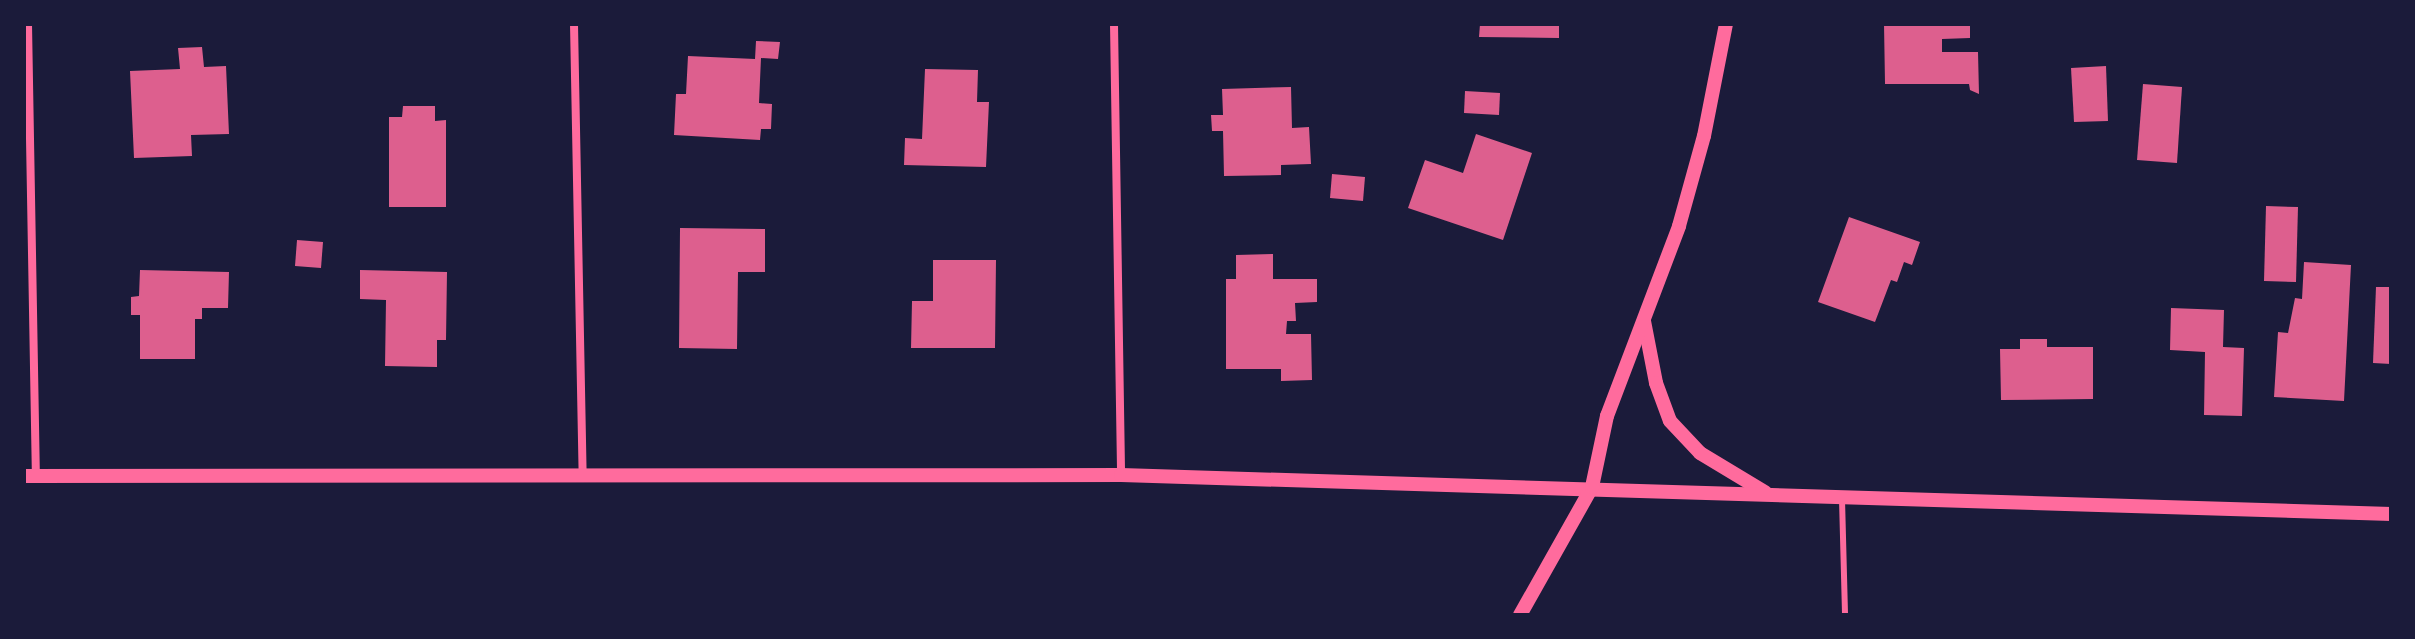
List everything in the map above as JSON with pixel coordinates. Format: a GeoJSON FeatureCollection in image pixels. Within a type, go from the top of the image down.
{"type":"FeatureCollection","features":[{"type":"Feature","properties":{"kind":"street"},"geometry":{"type":"LineString","coordinates":[[28,24],[30,476],[583,478],[1121,475],[1592,487],[2391,514]]}},
{"type":"Feature","properties":{"kind":"street"},"geometry":{"type":"LineString","coordinates":[[574,24],[583,478]]}},
{"type":"Feature","properties":{"kind":"street"},"geometry":{"type":"LineString","coordinates":[[1114,24],[1121,475]]}},
{"type":"Feature","properties":{"kind":"street"},"geometry":{"type":"LineString","coordinates":[[1520,615],[1592,487],[1607,416],[1644,321],[1700,152],[1726,24]]}},
{"type":"Feature","properties":{"kind":"street"},"geometry":{"type":"LineString","coordinates":[[1644,321],[1656,383],[1670,421],[1700,453],[1765,493]]}},
{"type":"Feature","properties":{"kind":"lane"},"geometry":{"type":"LineString","coordinates":[[1842,496],[1845,615]]}},
{"type":"Feature","properties":{"kind":"building"},"geometry":{"type":"Polygon","coordinates":[[[1480,24],[1559,24],[1559,38],[1479,37],[1480,24]]]}},
{"type":"Feature","properties":{"kind":"building"},"geometry":{"type":"Polygon","coordinates":[[[1884,24],[1970,24],[1970,38],[1942,39],[1942,52],[1978,52],[1979,94],[1970,90],[1969,84],[1885,84],[1884,24]]]}},
{"type":"Feature","properties":{"kind":"building"},"geometry":{"type":"Polygon","coordinates":[[[756,41],[780,42],[778,59],[761,58],[759,103],[772,104],[771,129],[761,129],[760,140],[674,135],[676,94],[686,94],[688,56],[755,59],[756,41]]]}},
{"type":"Feature","properties":{"kind":"building"},"geometry":{"type":"Polygon","coordinates":[[[202,47],[204,67],[226,66],[229,134],[191,135],[192,156],[134,158],[130,71],[180,69],[178,48],[202,47]]]}},
{"type":"Feature","properties":{"kind":"building"},"geometry":{"type":"Polygon","coordinates":[[[2106,66],[2108,121],[2074,122],[2071,68],[2106,66]]]}},
{"type":"Feature","properties":{"kind":"building"},"geometry":{"type":"Polygon","coordinates":[[[925,69],[978,70],[977,102],[989,102],[986,167],[904,165],[905,138],[922,139],[925,69]]]}},
{"type":"Feature","properties":{"kind":"building"},"geometry":{"type":"Polygon","coordinates":[[[2143,84],[2182,87],[2177,163],[2137,160],[2143,84]]]}},
{"type":"Feature","properties":{"kind":"building"},"geometry":{"type":"Polygon","coordinates":[[[1291,87],[1292,128],[1309,127],[1311,164],[1281,165],[1281,175],[1224,176],[1223,131],[1212,131],[1211,115],[1223,115],[1222,89],[1291,87]]]}},
{"type":"Feature","properties":{"kind":"building"},"geometry":{"type":"Polygon","coordinates":[[[1465,91],[1500,93],[1499,115],[1464,113],[1465,91]]]}},
{"type":"Feature","properties":{"kind":"building"},"geometry":{"type":"Polygon","coordinates":[[[403,106],[435,106],[435,121],[446,120],[446,207],[389,207],[389,117],[402,117],[403,106]]]}},
{"type":"Feature","properties":{"kind":"building"},"geometry":{"type":"Polygon","coordinates":[[[1476,134],[1532,153],[1503,240],[1408,208],[1425,160],[1463,173],[1476,134]]]}},
{"type":"Feature","properties":{"kind":"building"},"geometry":{"type":"Polygon","coordinates":[[[1332,174],[1365,177],[1363,201],[1330,198],[1332,174]]]}},
{"type":"Feature","properties":{"kind":"building"},"geometry":{"type":"Polygon","coordinates":[[[2266,206],[2298,207],[2296,282],[2264,281],[2266,206]]]}},
{"type":"Feature","properties":{"kind":"building"},"geometry":{"type":"Polygon","coordinates":[[[1849,217],[1920,242],[1912,265],[1904,262],[1897,282],[1891,280],[1875,322],[1818,302],[1849,217]]]}},
{"type":"Feature","properties":{"kind":"building"},"geometry":{"type":"Polygon","coordinates":[[[680,228],[765,229],[765,272],[738,272],[737,349],[679,348],[680,228]]]}},
{"type":"Feature","properties":{"kind":"building"},"geometry":{"type":"Polygon","coordinates":[[[297,240],[323,242],[321,268],[295,266],[297,240]]]}},
{"type":"Feature","properties":{"kind":"building"},"geometry":{"type":"Polygon","coordinates":[[[1273,254],[1273,279],[1317,279],[1317,302],[1295,303],[1296,321],[1287,321],[1286,334],[1311,334],[1312,380],[1281,381],[1281,369],[1226,369],[1226,279],[1236,279],[1236,255],[1273,254]]]}},
{"type":"Feature","properties":{"kind":"building"},"geometry":{"type":"Polygon","coordinates":[[[933,260],[996,260],[995,348],[911,348],[912,301],[933,301],[933,260]]]}},
{"type":"Feature","properties":{"kind":"building"},"geometry":{"type":"Polygon","coordinates":[[[2304,262],[2351,265],[2344,401],[2274,397],[2278,332],[2288,333],[2295,298],[2302,299],[2304,262]]]}},
{"type":"Feature","properties":{"kind":"building"},"geometry":{"type":"Polygon","coordinates":[[[140,270],[229,272],[228,308],[202,308],[202,319],[195,319],[195,359],[140,359],[140,315],[131,315],[131,297],[139,296],[140,270]]]}},
{"type":"Feature","properties":{"kind":"building"},"geometry":{"type":"Polygon","coordinates":[[[360,270],[447,272],[446,340],[437,340],[437,367],[385,366],[386,300],[360,299],[360,270]]]}},
{"type":"Feature","properties":{"kind":"building"},"geometry":{"type":"Polygon","coordinates":[[[2376,287],[2391,287],[2391,364],[2373,363],[2376,287]]]}},
{"type":"Feature","properties":{"kind":"building"},"geometry":{"type":"Polygon","coordinates":[[[2171,308],[2224,310],[2223,347],[2244,348],[2242,416],[2204,415],[2205,352],[2170,350],[2171,308]]]}},
{"type":"Feature","properties":{"kind":"building"},"geometry":{"type":"Polygon","coordinates":[[[2020,339],[2047,339],[2047,347],[2093,347],[2093,399],[2001,400],[2000,349],[2020,349],[2020,339]]]}}]}
